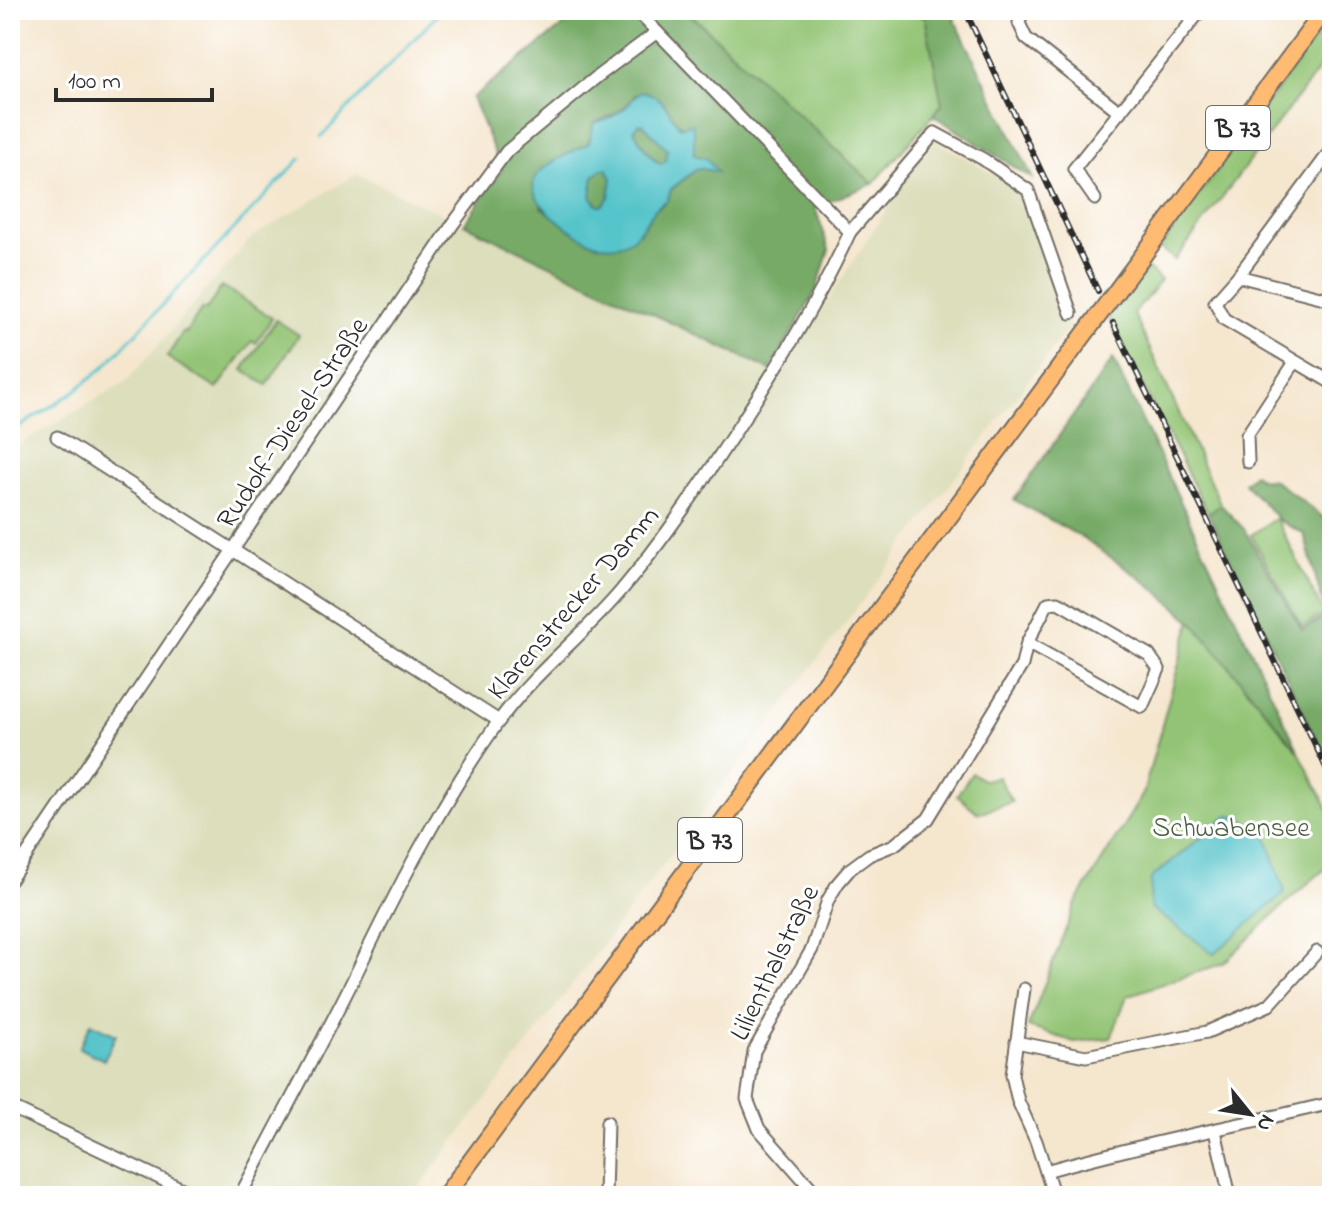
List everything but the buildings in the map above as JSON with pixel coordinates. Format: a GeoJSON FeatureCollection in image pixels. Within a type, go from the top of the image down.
{"type":"FeatureCollection","features":[{"type":"Feature","properties":{"kind":"main road","name":"B 73"},"geometry":{"type":"LineString","coordinates":[[445,1196],[1325,10]]}},
{"type":"Feature","properties":{"kind":"street"},"geometry":{"type":"LineString","coordinates":[[636,10],[850,232]]}},
{"type":"Feature","properties":{"kind":"street"},"geometry":{"type":"LineString","coordinates":[[1023,10],[1019,23],[1022,34],[1120,112]]}},
{"type":"Feature","properties":{"kind":"street"},"geometry":{"type":"LineString","coordinates":[[1095,199],[1074,169],[1201,10]]}},
{"type":"Feature","properties":{"kind":"street","name":"Rudolf-Diesel-Straße"},"geometry":{"type":"LineString","coordinates":[[10,880],[453,224],[507,151],[657,32]]}},
{"type":"Feature","properties":{"kind":"street","name":"Klarenstrecker Damm"},"geometry":{"type":"LineString","coordinates":[[240,1196],[419,848],[458,783],[499,721],[618,594],[673,526],[772,375],[833,269],[850,232],[935,133],[983,159],[1028,190],[1071,313]]}},
{"type":"Feature","properties":{"kind":"street"},"geometry":{"type":"LineString","coordinates":[[1332,149],[1238,276],[1215,302],[1224,319],[1332,383]]}},
{"type":"Feature","properties":{"kind":"street"},"geometry":{"type":"LineString","coordinates":[[1318,169],[1332,172]]}},
{"type":"Feature","properties":{"kind":"street"},"geometry":{"type":"LineString","coordinates":[[1238,276],[1332,300]]}},
{"type":"Feature","properties":{"kind":"street"},"geometry":{"type":"LineString","coordinates":[[1248,462],[1247,435],[1295,362]]}},
{"type":"Feature","properties":{"kind":"street"},"geometry":{"type":"LineString","coordinates":[[57,437],[499,721]]}},
{"type":"Feature","properties":{"kind":"street","name":"Lilienthalstraße"},"geometry":{"type":"LineString","coordinates":[[818,1196],[759,1129],[747,1099],[754,1051],[812,949],[828,900],[838,883],[869,855],[894,845],[928,819],[965,763],[1022,665],[1027,643],[1048,603],[1058,602],[1149,655],[1159,669],[1142,707],[1027,643]]}},
{"type":"Feature","properties":{"kind":"street"},"geometry":{"type":"LineString","coordinates":[[1016,1042],[1086,1056],[1207,1032],[1269,1005],[1317,952]]}},
{"type":"Feature","properties":{"kind":"street"},"geometry":{"type":"LineString","coordinates":[[1024,989],[1012,1075],[1018,1101],[1036,1141],[1054,1196]]}},
{"type":"Feature","properties":{"kind":"street"},"geometry":{"type":"LineString","coordinates":[[1046,1171],[1118,1150],[1332,1103]]}},
{"type":"Feature","properties":{"kind":"street"},"geometry":{"type":"LineString","coordinates":[[10,1107],[197,1196]]}},
{"type":"Feature","properties":{"kind":"street"},"geometry":{"type":"LineString","coordinates":[[605,1196],[607,1122]]}},
{"type":"Feature","properties":{"kind":"street"},"geometry":{"type":"LineString","coordinates":[[1215,1131],[1230,1196]]}},
{"type":"Feature","properties":{"kind":"shaded area"},"geometry":{"type":"Polygon","coordinates":[[[932,139],[1024,192],[1069,327],[413,1196],[10,1196],[10,450],[126,382],[252,237],[357,174],[781,373],[932,139]]]}},
{"type":"Feature","properties":{"kind":"green space"},"geometry":{"type":"Polygon","coordinates":[[[556,10],[686,10],[873,184],[815,207],[829,250],[816,291],[770,370],[464,224],[502,170],[472,98],[569,21],[556,10]],[[635,94],[623,109],[594,123],[589,143],[554,163],[541,207],[566,225],[639,233],[654,211],[667,201],[671,190],[698,168],[717,171],[694,155],[694,133],[676,121],[664,103],[649,95],[635,94]]]}},
{"type":"Feature","properties":{"kind":"green space"},"geometry":{"type":"Polygon","coordinates":[[[686,10],[909,10],[925,17],[943,104],[873,184],[686,10]]]}},
{"type":"Feature","properties":{"kind":"green space"},"geometry":{"type":"Polygon","coordinates":[[[909,10],[950,10],[1033,179],[933,115],[942,104],[925,17],[909,10]]]}},
{"type":"Feature","properties":{"kind":"green space"},"geometry":{"type":"Polygon","coordinates":[[[1332,15],[1332,51],[1175,260],[1160,248],[1332,15]]]}},
{"type":"Feature","properties":{"kind":"green space"},"geometry":{"type":"Polygon","coordinates":[[[639,124],[644,125],[667,149],[667,161],[662,164],[646,150],[634,131],[639,124]]]}},
{"type":"Feature","properties":{"kind":"green space"},"geometry":{"type":"Polygon","coordinates":[[[602,168],[607,169],[612,178],[609,197],[603,205],[598,205],[591,196],[594,176],[602,168]]]}},
{"type":"Feature","properties":{"kind":"green space"},"geometry":{"type":"Polygon","coordinates":[[[1147,268],[1161,280],[1134,314],[1221,505],[1208,513],[1108,318],[1147,268]]]}},
{"type":"Feature","properties":{"kind":"green space"},"geometry":{"type":"Polygon","coordinates":[[[222,286],[272,318],[256,343],[252,341],[217,389],[167,357],[183,332],[186,333],[202,309],[206,310],[222,286]]]}},
{"type":"Feature","properties":{"kind":"green space"},"geometry":{"type":"Polygon","coordinates":[[[276,320],[299,335],[267,385],[243,370],[276,320]]]}},
{"type":"Feature","properties":{"kind":"green space"},"geometry":{"type":"Polygon","coordinates":[[[1113,359],[1299,752],[1191,620],[1150,585],[1083,538],[1014,500],[1113,359]]]}},
{"type":"Feature","properties":{"kind":"green space"},"geometry":{"type":"Polygon","coordinates":[[[1254,474],[1261,479],[1274,480],[1332,524],[1332,772],[1208,513],[1221,505],[1244,529],[1302,630],[1326,616],[1304,534],[1280,521],[1244,483],[1254,474]]]}},
{"type":"Feature","properties":{"kind":"green space"},"geometry":{"type":"Polygon","coordinates":[[[1276,518],[1324,614],[1302,627],[1251,535],[1276,518]]]}},
{"type":"Feature","properties":{"kind":"green space","name":"Schwabensee"},"geometry":{"type":"Polygon","coordinates":[[[1191,620],[1299,752],[1332,816],[1332,863],[1224,963],[1127,996],[1111,1038],[1074,1042],[1028,1027],[1076,903],[1143,794],[1191,620]]]}},
{"type":"Feature","properties":{"kind":"green space"},"geometry":{"type":"Polygon","coordinates":[[[972,773],[983,780],[998,777],[1012,802],[978,813],[957,795],[972,773]]]}},
{"type":"Feature","properties":{"kind":"water"},"geometry":{"type":"Polygon","coordinates":[[[640,91],[655,96],[680,127],[692,124],[694,155],[706,158],[717,172],[698,168],[671,189],[667,201],[654,211],[634,237],[618,245],[600,245],[554,218],[537,199],[534,180],[550,164],[589,143],[594,123],[609,119],[626,107],[640,91]],[[639,124],[634,130],[646,150],[661,164],[666,161],[667,149],[644,125],[639,124]],[[607,169],[594,176],[591,196],[598,205],[603,205],[609,197],[612,178],[607,169]]]}},
{"type":"Feature","properties":{"kind":"water","name":"Schwabensee"},"geometry":{"type":"Polygon","coordinates":[[[1229,815],[1264,829],[1285,892],[1214,954],[1150,907],[1151,878],[1229,815]]]}},
{"type":"Feature","properties":{"kind":"water"},"geometry":{"type":"Polygon","coordinates":[[[91,1023],[116,1035],[104,1060],[79,1048],[91,1023]]]}},
{"type":"Feature","properties":{"kind":"waterway"},"geometry":{"type":"LineString","coordinates":[[321,137],[442,10]]}},
{"type":"Feature","properties":{"kind":"waterway"},"geometry":{"type":"LineString","coordinates":[[10,433],[75,391],[103,368],[301,158]]}},
{"type":"Feature","properties":{"kind":"railway"},"geometry":{"type":"LineString","coordinates":[[965,10],[1098,291]]}},
{"type":"Feature","properties":{"kind":"railway"},"geometry":{"type":"LineString","coordinates":[[1113,323],[1332,780]]}}]}
